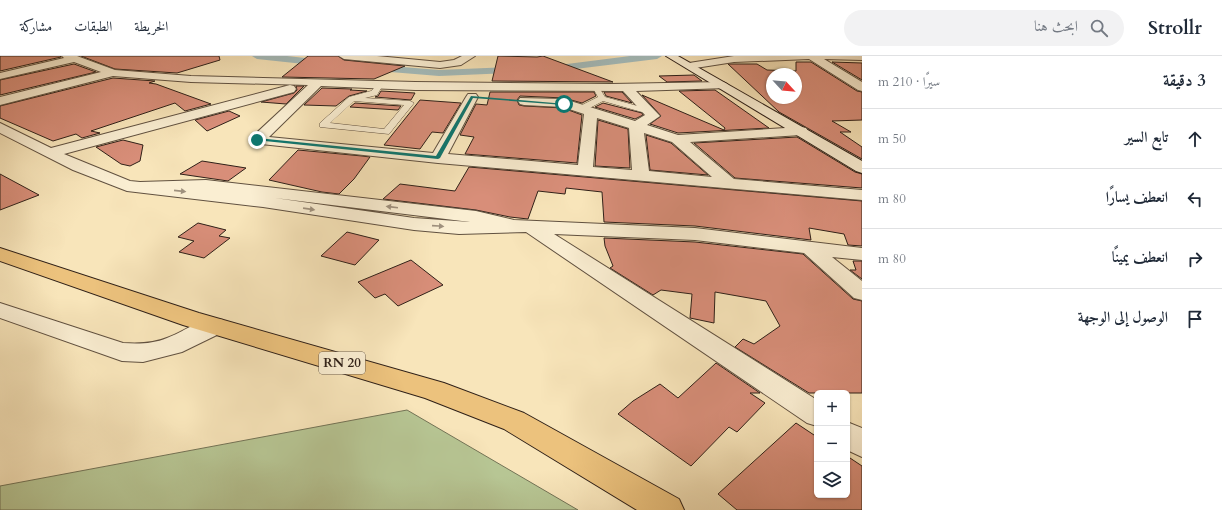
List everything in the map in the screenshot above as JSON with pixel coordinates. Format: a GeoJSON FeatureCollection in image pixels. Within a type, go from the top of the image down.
{"type":"FeatureCollection","features":[{"type":"Feature","properties":{"kind":"main road","name":"RN 20"},"geometry":{"type":"LineString","coordinates":[[0,254],[214,326],[434,390],[514,420],[667,510]]}},
{"type":"Feature","properties":{"kind":"street"},"geometry":{"type":"LineString","coordinates":[[351,56],[387,58],[415,64],[450,64],[462,61],[470,56]]}},
{"type":"Feature","properties":{"kind":"street"},"geometry":{"type":"LineString","coordinates":[[415,64],[429,56]]}},
{"type":"Feature","properties":{"kind":"street"},"geometry":{"type":"LineString","coordinates":[[811,56],[862,87]]}},
{"type":"Feature","properties":{"kind":"street"},"geometry":{"type":"LineString","coordinates":[[681,61],[716,60],[743,57],[862,57]]}},
{"type":"Feature","properties":{"kind":"street"},"geometry":{"type":"LineString","coordinates":[[0,76],[42,67],[71,58],[113,73],[191,79],[453,86],[599,93],[626,88],[723,86]]}},
{"type":"Feature","properties":{"kind":"street"},"geometry":{"type":"LineString","coordinates":[[21,59],[42,67]]}},
{"type":"Feature","properties":{"kind":"street"},"geometry":{"type":"LineString","coordinates":[[681,61],[860,165]]}},
{"type":"Feature","properties":{"kind":"street"},"geometry":{"type":"LineString","coordinates":[[0,101],[113,73]]}},
{"type":"Feature","properties":{"kind":"street"},"geometry":{"type":"LineString","coordinates":[[0,76],[38,92]]}},
{"type":"Feature","properties":{"kind":"street"},"geometry":{"type":"LineString","coordinates":[[49,153],[318,82]]}},
{"type":"Feature","properties":{"kind":"street"},"geometry":{"type":"LineString","coordinates":[[318,82],[257,140],[438,158],[862,195]]}},
{"type":"Feature","properties":{"kind":"street"},"geometry":{"type":"LineString","coordinates":[[453,86],[448,95],[564,104],[677,139],[801,131]]}},
{"type":"Feature","properties":{"kind":"street"},"geometry":{"type":"LineString","coordinates":[[626,88],[653,116],[636,126]]}},
{"type":"Feature","properties":{"kind":"street"},"geometry":{"type":"LineString","coordinates":[[438,158],[472,97]]}},
{"type":"Feature","properties":{"kind":"street"},"geometry":{"type":"LineString","coordinates":[[585,170],[586,110]]}},
{"type":"Feature","properties":{"kind":"street"},"geometry":{"type":"LineString","coordinates":[[636,126],[641,175]]}},
{"type":"Feature","properties":{"kind":"street"},"geometry":{"type":"LineString","coordinates":[[0,127],[49,153],[112,181],[127,186],[256,201],[414,224],[460,228],[522,226],[695,234],[862,254]]}},
{"type":"Feature","properties":{"kind":"street"},"geometry":{"type":"LineString","coordinates":[[677,139],[729,183]]}},
{"type":"Feature","properties":{"kind":"street"},"geometry":{"type":"LineString","coordinates":[[522,226],[814,413]]}},
{"type":"Feature","properties":{"kind":"street"},"geometry":{"type":"LineString","coordinates":[[810,248],[862,293]]}},
{"type":"Feature","properties":{"kind":"street"},"geometry":{"type":"LineString","coordinates":[[0,310],[122,352],[143,353],[173,346],[214,326]]}},
{"type":"Feature","properties":{"kind":"street"},"geometry":{"type":"LineString","coordinates":[[850,436],[862,444]]}},
{"type":"Feature","properties":{"kind":"lane"},"geometry":{"type":"LineString","coordinates":[[352,99],[410,103],[386,132],[323,125],[352,99],[374,93],[380,85]]}},
{"type":"Feature","properties":{"kind":"lane"},"geometry":{"type":"LineString","coordinates":[[586,110],[599,93],[649,112]]}},
{"type":"Feature","properties":{"kind":"green space"},"geometry":{"type":"Polygon","coordinates":[[[407,410],[578,510],[0,510],[0,486],[407,410]]]}},
{"type":"Feature","properties":{"kind":"building"},"geometry":{"type":"Polygon","coordinates":[[[0,56],[60,56],[61,57],[0,71],[0,56]]]}},
{"type":"Feature","properties":{"kind":"building"},"geometry":{"type":"Polygon","coordinates":[[[81,56],[219,56],[220,60],[177,73],[115,69],[81,56]]]}},
{"type":"Feature","properties":{"kind":"building"},"geometry":{"type":"Polygon","coordinates":[[[308,56],[338,56],[344,60],[405,66],[374,79],[282,77],[308,56]]]}},
{"type":"Feature","properties":{"kind":"building"},"geometry":{"type":"Polygon","coordinates":[[[498,56],[543,56],[613,82],[492,81],[498,56]]]}},
{"type":"Feature","properties":{"kind":"building"},"geometry":{"type":"Polygon","coordinates":[[[796,62],[811,62],[857,91],[862,92],[862,120],[832,121],[851,132],[840,132],[862,147],[862,159],[779,112],[770,104],[802,104],[802,68],[796,68],[796,62]]]}},
{"type":"Feature","properties":{"kind":"building"},"geometry":{"type":"Polygon","coordinates":[[[832,62],[862,63],[862,80],[832,62]]]}},
{"type":"Feature","properties":{"kind":"building"},"geometry":{"type":"Polygon","coordinates":[[[74,64],[96,72],[0,95],[0,80],[74,64]]]}},
{"type":"Feature","properties":{"kind":"building"},"geometry":{"type":"Polygon","coordinates":[[[728,64],[757,64],[766,69],[766,100],[728,64]]]}},
{"type":"Feature","properties":{"kind":"building"},"geometry":{"type":"Polygon","coordinates":[[[694,75],[702,81],[667,82],[659,76],[694,75]]]}},
{"type":"Feature","properties":{"kind":"building"},"geometry":{"type":"Polygon","coordinates":[[[113,78],[155,81],[149,83],[156,84],[211,104],[185,111],[175,103],[91,131],[100,133],[82,138],[76,134],[53,141],[0,118],[0,106],[113,78]]]}},
{"type":"Feature","properties":{"kind":"building"},"geometry":{"type":"Polygon","coordinates":[[[296,86],[304,86],[286,104],[261,102],[294,93],[297,90],[296,86]]]}},
{"type":"Feature","properties":{"kind":"building"},"geometry":{"type":"Polygon","coordinates":[[[322,88],[367,91],[349,96],[336,106],[304,105],[322,88]]]}},
{"type":"Feature","properties":{"kind":"building"},"geometry":{"type":"Polygon","coordinates":[[[715,90],[769,128],[678,133],[650,124],[661,116],[642,95],[724,130],[725,128],[679,91],[715,90]]]}},
{"type":"Feature","properties":{"kind":"building"},"geometry":{"type":"Polygon","coordinates":[[[381,91],[415,93],[411,100],[375,97],[378,96],[381,91]]]}},
{"type":"Feature","properties":{"kind":"building"},"geometry":{"type":"Polygon","coordinates":[[[490,92],[594,92],[596,96],[582,103],[564,98],[520,96],[517,100],[519,105],[563,108],[582,115],[577,163],[465,154],[474,137],[460,135],[476,104],[487,105],[490,92]]]}},
{"type":"Feature","properties":{"kind":"building"},"geometry":{"type":"Polygon","coordinates":[[[604,92],[622,92],[632,103],[606,96],[604,92]]]}},
{"type":"Feature","properties":{"kind":"building"},"geometry":{"type":"Polygon","coordinates":[[[420,100],[461,103],[443,133],[432,132],[420,149],[384,145],[420,100]]]}},
{"type":"Feature","properties":{"kind":"building"},"geometry":{"type":"Polygon","coordinates":[[[355,103],[401,106],[398,110],[350,107],[355,103]]]}},
{"type":"Feature","properties":{"kind":"building"},"geometry":{"type":"Polygon","coordinates":[[[603,103],[642,113],[643,115],[635,119],[595,107],[603,103]]]}},
{"type":"Feature","properties":{"kind":"building"},"geometry":{"type":"Polygon","coordinates":[[[229,111],[240,116],[207,131],[195,120],[229,111]]]}},
{"type":"Feature","properties":{"kind":"building"},"geometry":{"type":"Polygon","coordinates":[[[598,120],[628,129],[630,168],[595,166],[598,120]]]}},
{"type":"Feature","properties":{"kind":"building"},"geometry":{"type":"Polygon","coordinates":[[[646,135],[671,143],[708,175],[650,170],[646,135]]]}},
{"type":"Feature","properties":{"kind":"building"},"geometry":{"type":"Polygon","coordinates":[[[797,137],[855,172],[862,174],[862,188],[735,178],[694,143],[797,137]]]}},
{"type":"Feature","properties":{"kind":"building"},"geometry":{"type":"Polygon","coordinates":[[[123,140],[143,145],[140,161],[130,166],[121,164],[96,147],[123,140]]]}},
{"type":"Feature","properties":{"kind":"building"},"geometry":{"type":"Polygon","coordinates":[[[298,150],[370,157],[354,179],[339,194],[322,192],[269,180],[298,150]]]}},
{"type":"Feature","properties":{"kind":"building"},"geometry":{"type":"Polygon","coordinates":[[[202,161],[246,168],[228,181],[180,174],[202,161]]]}},
{"type":"Feature","properties":{"kind":"building"},"geometry":{"type":"Polygon","coordinates":[[[469,167],[862,201],[862,246],[848,245],[844,234],[809,228],[811,240],[695,226],[604,222],[602,192],[566,188],[565,194],[538,191],[528,219],[476,210],[383,199],[400,184],[455,191],[469,167]]]}},
{"type":"Feature","properties":{"kind":"building"},"geometry":{"type":"Polygon","coordinates":[[[0,174],[39,195],[0,210],[0,174]]]}},
{"type":"Feature","properties":{"kind":"building"},"geometry":{"type":"Polygon","coordinates":[[[198,223],[226,230],[219,236],[230,238],[204,258],[179,252],[194,241],[178,237],[198,223]]]}},
{"type":"Feature","properties":{"kind":"building"},"geometry":{"type":"Polygon","coordinates":[[[347,232],[379,240],[355,265],[321,256],[347,232]]]}},
{"type":"Feature","properties":{"kind":"building"},"geometry":{"type":"Polygon","coordinates":[[[604,238],[695,242],[803,254],[853,299],[862,301],[862,393],[850,393],[850,390],[814,390],[814,393],[809,393],[735,347],[743,339],[754,344],[780,326],[766,301],[715,292],[714,323],[690,318],[692,294],[661,290],[653,295],[610,268],[613,266],[605,246],[604,238]]]}},
{"type":"Feature","properties":{"kind":"building"},"geometry":{"type":"Polygon","coordinates":[[[411,260],[443,285],[398,306],[385,294],[375,298],[358,282],[411,260]]]}},
{"type":"Feature","properties":{"kind":"building"},"geometry":{"type":"Polygon","coordinates":[[[853,261],[862,261],[862,279],[850,270],[856,270],[853,261]]]}},
{"type":"Feature","properties":{"kind":"building"},"geometry":{"type":"Polygon","coordinates":[[[716,363],[760,393],[750,393],[765,403],[737,432],[729,427],[691,466],[618,414],[633,401],[660,384],[678,398],[716,363]]]}},
{"type":"Feature","properties":{"kind":"building"},"geometry":{"type":"Polygon","coordinates":[[[796,423],[814,435],[814,498],[850,498],[850,458],[862,466],[862,510],[737,510],[718,494],[796,423]]]}},
{"type":"Feature","properties":{"kind":"waterway"},"geometry":{"type":"LineString","coordinates":[[257,56],[332,64]]}},
{"type":"Feature","properties":{"kind":"waterway"},"geometry":{"type":"LineString","coordinates":[[366,67],[439,73],[559,68],[657,56]]}},
{"type":"Feature","properties":{"kind":"route"},"geometry":{"type":"LineString","coordinates":[[257,140],[438,158],[472,97],[564,104]]}}]}
